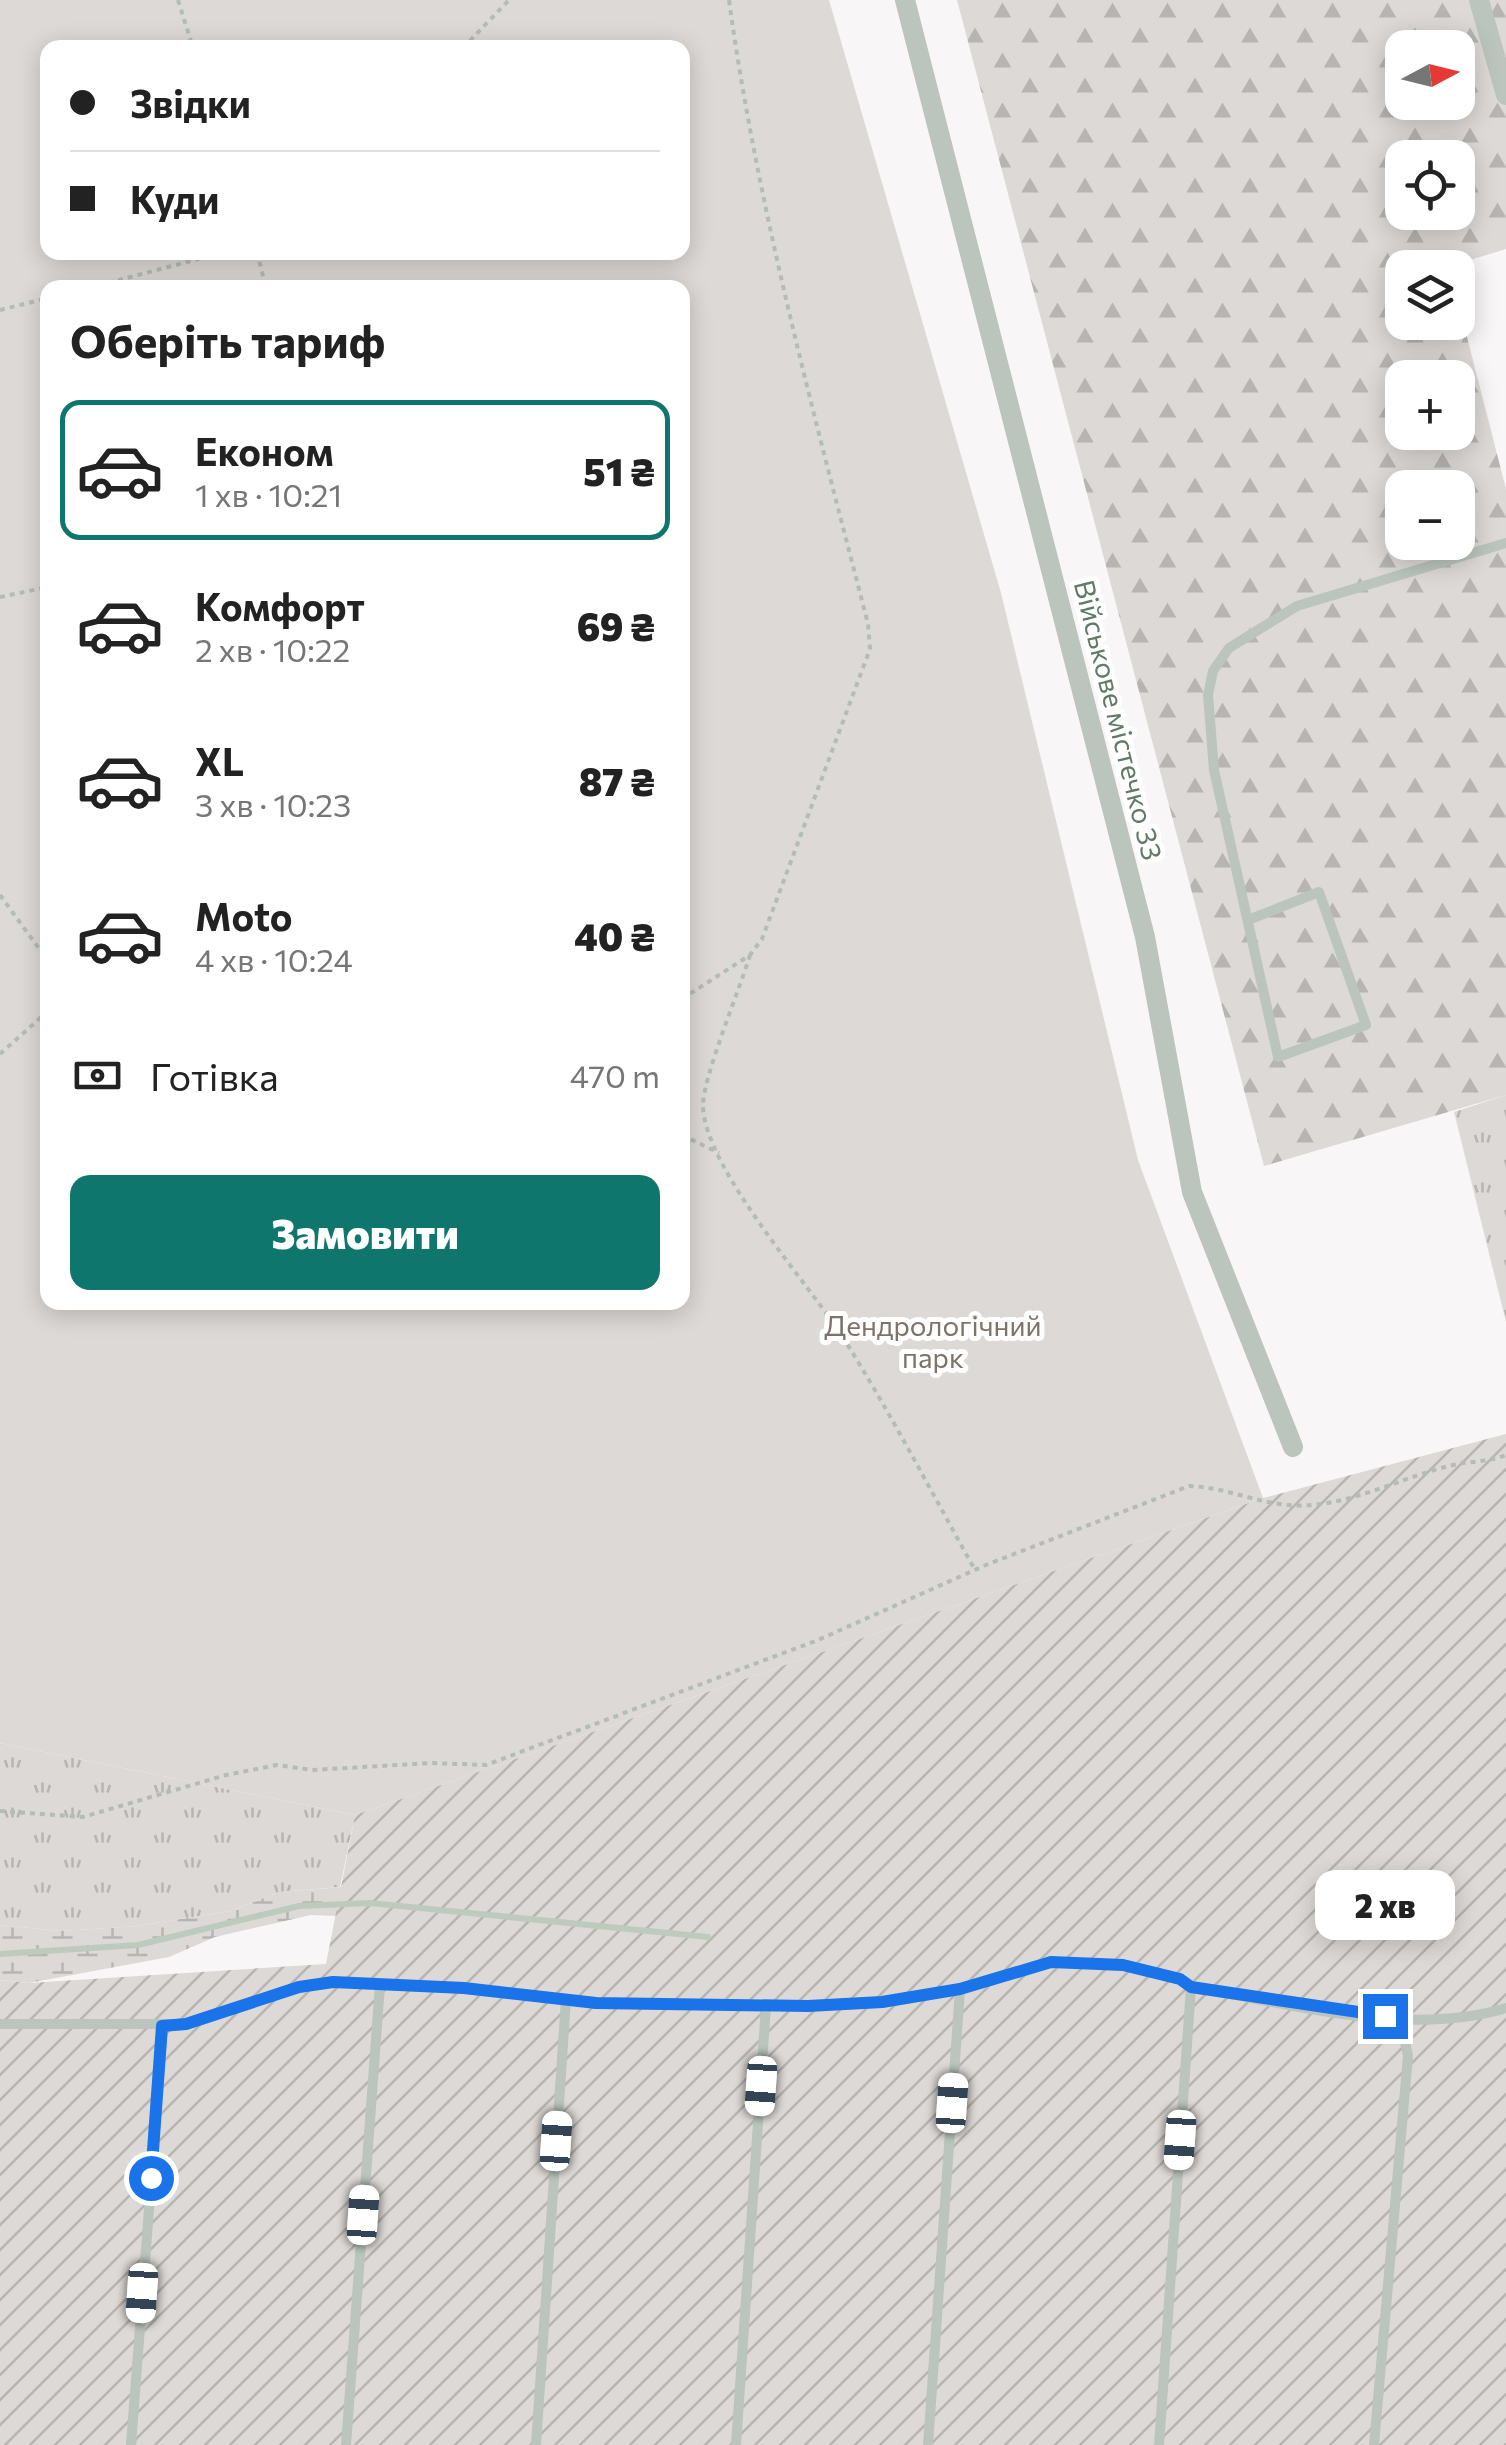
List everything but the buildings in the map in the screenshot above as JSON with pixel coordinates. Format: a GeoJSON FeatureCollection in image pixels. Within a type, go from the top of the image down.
{"type":"FeatureCollection","features":[{"type":"Feature","properties":{"kind":"street","name":"Військове містечко 33"},"geometry":{"type":"LineString","coordinates":[[905,0],[1145,937],[1192,1192],[1293,1448]]}},
{"type":"Feature","properties":{"kind":"street"},"geometry":{"type":"LineString","coordinates":[[1479,0],[1506,96]]}},
{"type":"Feature","properties":{"kind":"lane"},"geometry":{"type":"LineString","coordinates":[[1248,920],[1319,892],[1366,1025],[1278,1057],[1214,770],[1208,695],[1213,671],[1229,648],[1254,630],[1312,600],[1506,543]]}},
{"type":"Feature","properties":{"kind":"lane"},"geometry":{"type":"LineString","coordinates":[[0,2024],[162,2026],[242,2008],[299,1987],[333,1982],[566,1999],[766,2006],[882,2002],[960,1989],[1051,1962],[1123,1965],[1180,1979],[1191,1987],[1385,2016],[1468,2018],[1506,2008]]}},
{"type":"Feature","properties":{"kind":"lane"},"geometry":{"type":"LineString","coordinates":[[346,2445],[380,1985]]}},
{"type":"Feature","properties":{"kind":"lane"},"geometry":{"type":"LineString","coordinates":[[1159,2445],[1191,1987]]}},
{"type":"Feature","properties":{"kind":"lane"},"geometry":{"type":"LineString","coordinates":[[928,2445],[960,1989]]}},
{"type":"Feature","properties":{"kind":"lane"},"geometry":{"type":"LineString","coordinates":[[536,2445],[566,1999]]}},
{"type":"Feature","properties":{"kind":"lane"},"geometry":{"type":"LineString","coordinates":[[736,2445],[766,2006]]}},
{"type":"Feature","properties":{"kind":"lane"},"geometry":{"type":"LineString","coordinates":[[1374,2445],[1408,2056],[1402,2028],[1385,2016]]}},
{"type":"Feature","properties":{"kind":"lane"},"geometry":{"type":"LineString","coordinates":[[131,2445],[162,2026]]}},
{"type":"Feature","properties":{"kind":"path"},"geometry":{"type":"LineString","coordinates":[[178,0],[190,40]]}},
{"type":"Feature","properties":{"kind":"path"},"geometry":{"type":"LineString","coordinates":[[471,40],[509,0]]}},
{"type":"Feature","properties":{"kind":"path"},"geometry":{"type":"LineString","coordinates":[[729,0],[740,81],[868,624],[870,649],[762,939],[750,956],[705,1094],[707,1130],[779,1248],[844,1338],[975,1570]]}},
{"type":"Feature","properties":{"kind":"path"},"geometry":{"type":"LineString","coordinates":[[119,280],[195,260]]}},
{"type":"Feature","properties":{"kind":"path"},"geometry":{"type":"LineString","coordinates":[[0,310],[40,300]]}},
{"type":"Feature","properties":{"kind":"path"},"geometry":{"type":"LineString","coordinates":[[0,597],[40,588]]}},
{"type":"Feature","properties":{"kind":"path"},"geometry":{"type":"LineString","coordinates":[[0,895],[40,951]]}},
{"type":"Feature","properties":{"kind":"path"},"geometry":{"type":"LineString","coordinates":[[690,994],[750,956]]}},
{"type":"Feature","properties":{"kind":"path"},"geometry":{"type":"LineString","coordinates":[[0,1054],[40,1017]]}},
{"type":"Feature","properties":{"kind":"path"},"geometry":{"type":"LineString","coordinates":[[690,1140],[720,1153]]}},
{"type":"Feature","properties":{"kind":"path"},"geometry":{"type":"LineString","coordinates":[[0,1811],[83,1818],[226,1775],[277,1765],[312,1770],[432,1763],[486,1765],[818,1640],[975,1570],[1190,1486],[1215,1487],[1288,1505],[1348,1497],[1456,1464],[1506,1455]]}},
{"type":"Feature","properties":{"kind":"green space","name":"Дендрологічний парк"},"geometry":{"type":"Polygon","coordinates":[[[0,0],[829,0],[1001,593],[1138,1160],[1263,1498],[355,1815],[0,1743],[0,0]]]}},
{"type":"Feature","properties":{"kind":"green space"},"geometry":{"type":"Polygon","coordinates":[[[957,0],[1506,0],[1506,249],[1475,258],[1475,250],[1385,250],[1385,340],[1468,340],[1473,360],[1385,360],[1385,450],[1475,450],[1475,368],[1506,489],[1506,1095],[1264,1166],[957,0]]]}},
{"type":"Feature","properties":{"kind":"green space"},"geometry":{"type":"Polygon","coordinates":[[[1506,1095],[1506,1322],[1454,1112],[1506,1095]]]}},
{"type":"Feature","properties":{"kind":"green space"},"geometry":{"type":"Polygon","coordinates":[[[1506,1434],[1506,2445],[0,2445],[0,1980],[29,1983],[326,1964],[355,1815],[1263,1498],[1506,1434]]]}},
{"type":"Feature","properties":{"kind":"green space"},"geometry":{"type":"Polygon","coordinates":[[[0,1743],[355,1815],[340,1887],[279,1892],[231,1911],[137,1926],[61,1931],[0,1925],[0,1743]]]}},
{"type":"Feature","properties":{"kind":"green space"},"geometry":{"type":"Polygon","coordinates":[[[381,1884],[445,1920],[311,1915],[215,1937],[169,1957],[29,1983],[0,1980],[0,1925],[61,1931],[137,1926],[231,1911],[279,1892],[381,1884]]]}},
{"type":"Feature","properties":{"kind":"waterway"},"geometry":{"type":"LineString","coordinates":[[0,1954],[138,1945],[299,1906],[370,1903],[708,1937]]}},
{"type":"Feature","properties":{"kind":"route"},"geometry":{"type":"LineString","coordinates":[[151,2178],[162,2026],[186,2024],[299,1987],[333,1982],[464,1988],[596,2003],[808,2006],[882,2002],[960,1989],[1051,1962],[1123,1965],[1180,1979],[1191,1987],[1385,2016]]}}]}
